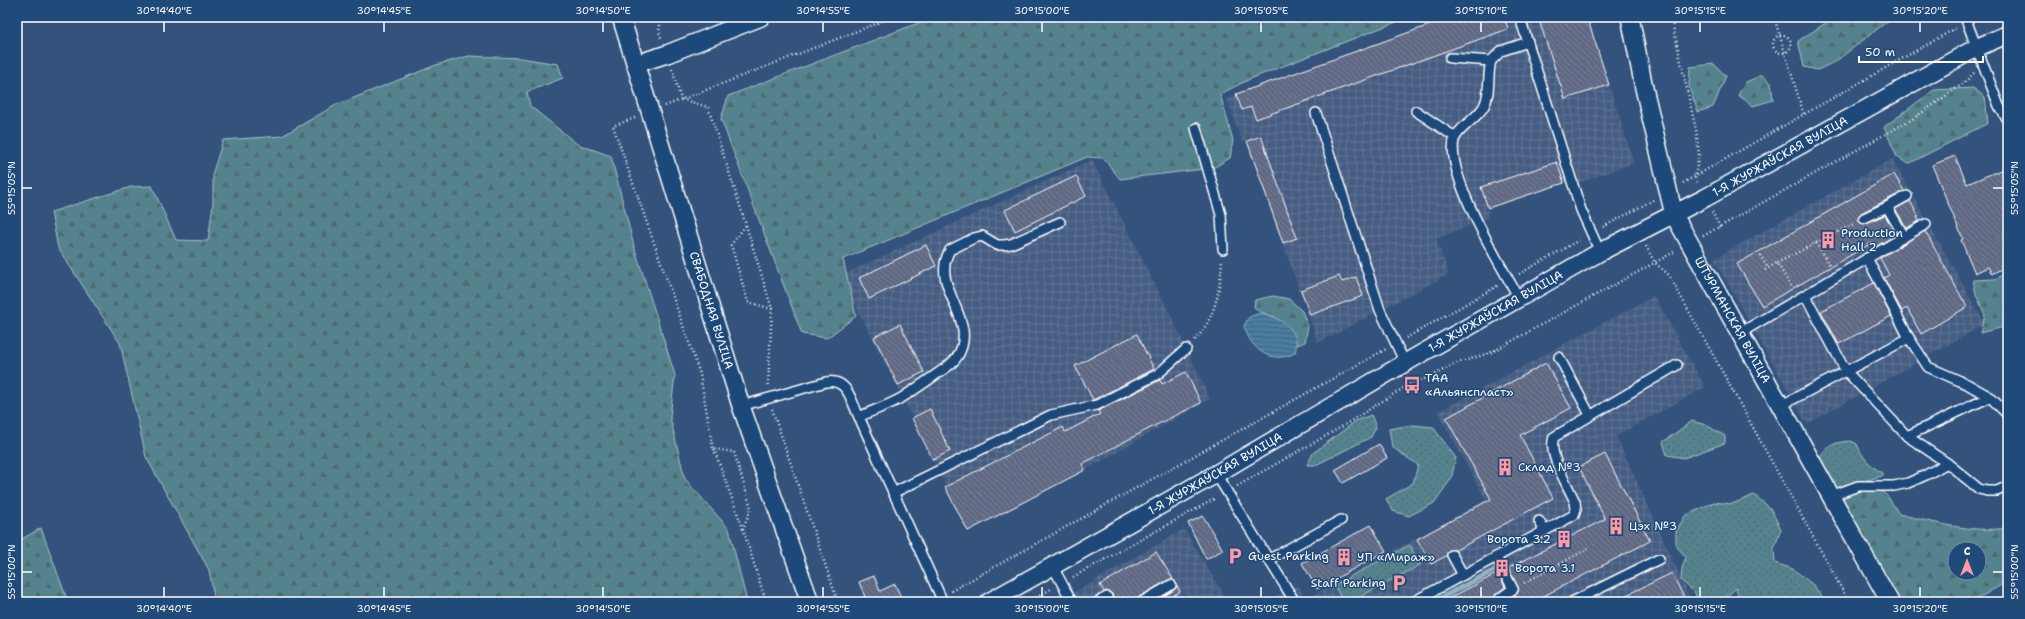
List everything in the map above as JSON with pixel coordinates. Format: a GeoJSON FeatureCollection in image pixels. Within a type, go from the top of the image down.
{"type":"FeatureCollection","features":[{"type":"Feature","properties":{"kind":"street","name":"СВАБОДНАЯ ВУЛІЦА"},"geometry":{"type":"LineString","coordinates":[[621,17],[742,406],[810,602]]}},
{"type":"Feature","properties":{"kind":"street"},"geometry":{"type":"LineString","coordinates":[[636,64],[667,54],[761,17]]}},
{"type":"Feature","properties":{"kind":"street","name":"ШТУРМАНСКАЯ ВУЛІЦА"},"geometry":{"type":"LineString","coordinates":[[1630,17],[1674,215],[1890,602]]}},
{"type":"Feature","properties":{"kind":"street","name":"1-Я ЖУРЖАЎСКАЯ ВУЛІЦА"},"geometry":{"type":"LineString","coordinates":[[989,602],[1216,474],[1405,363],[1600,252],[1674,215],[1976,48],[2008,34]]}},
{"type":"Feature","properties":{"kind":"lane"},"geometry":{"type":"LineString","coordinates":[[1966,20],[1999,106],[2008,121]]}},
{"type":"Feature","properties":{"kind":"lane"},"geometry":{"type":"LineString","coordinates":[[1522,24],[1581,210],[1600,252]]}},
{"type":"Feature","properties":{"kind":"lane"},"geometry":{"type":"LineString","coordinates":[[1519,298],[1472,212],[1456,163],[1453,147],[1455,137],[1484,106],[1487,99],[1491,61],[1502,51],[1528,42]]}},
{"type":"Feature","properties":{"kind":"lane"},"geometry":{"type":"LineString","coordinates":[[1450,58],[1491,61]]}},
{"type":"Feature","properties":{"kind":"lane"},"geometry":{"type":"LineString","coordinates":[[1416,111],[1455,137]]}},
{"type":"Feature","properties":{"kind":"lane"},"geometry":{"type":"LineString","coordinates":[[1316,113],[1380,310],[1405,363]]}},
{"type":"Feature","properties":{"kind":"lane"},"geometry":{"type":"LineString","coordinates":[[1196,128],[1221,215],[1223,249]]}},
{"type":"Feature","properties":{"kind":"lane"},"geometry":{"type":"LineString","coordinates":[[1864,218],[1907,196]]}},
{"type":"Feature","properties":{"kind":"lane"},"geometry":{"type":"LineString","coordinates":[[1887,207],[1904,236]]}},
{"type":"Feature","properties":{"kind":"lane"},"geometry":{"type":"LineString","coordinates":[[859,417],[903,397],[949,366],[957,357],[962,346],[964,335],[962,321],[944,278],[944,265],[950,250],[974,238],[982,236],[997,245],[1011,244],[1060,222]]}},
{"type":"Feature","properties":{"kind":"lane"},"geometry":{"type":"LineString","coordinates":[[1740,333],[1926,224]]}},
{"type":"Feature","properties":{"kind":"lane"},"geometry":{"type":"LineString","coordinates":[[1867,258],[1909,338],[1928,367],[1967,384],[1990,397],[2008,415]]}},
{"type":"Feature","properties":{"kind":"lane"},"geometry":{"type":"LineString","coordinates":[[1802,297],[1846,371],[1907,436],[1947,463],[1980,489],[1996,491],[2008,486]]}},
{"type":"Feature","properties":{"kind":"lane"},"geometry":{"type":"LineString","coordinates":[[1780,406],[1909,338]]}},
{"type":"Feature","properties":{"kind":"lane"},"geometry":{"type":"LineString","coordinates":[[893,493],[1051,415],[1097,405],[1158,374],[1186,349]]}},
{"type":"Feature","properties":{"kind":"lane"},"geometry":{"type":"LineString","coordinates":[[1559,357],[1590,415]]}},
{"type":"Feature","properties":{"kind":"lane"},"geometry":{"type":"LineString","coordinates":[[1413,602],[1571,517],[1576,509],[1573,497],[1553,455],[1553,440],[1561,432],[1677,365]]}},
{"type":"Feature","properties":{"kind":"lane"},"geometry":{"type":"LineString","coordinates":[[742,406],[837,381],[844,386],[942,599]]}},
{"type":"Feature","properties":{"kind":"lane"},"geometry":{"type":"LineString","coordinates":[[1907,436],[1990,397]]}},
{"type":"Feature","properties":{"kind":"lane"},"geometry":{"type":"LineString","coordinates":[[1831,496],[1858,486],[1894,486],[1908,483],[1947,463]]}},
{"type":"Feature","properties":{"kind":"lane"},"geometry":{"type":"LineString","coordinates":[[1216,474],[1295,602]]}},
{"type":"Feature","properties":{"kind":"lane"},"geometry":{"type":"LineString","coordinates":[[1268,560],[1341,520]]}},
{"type":"Feature","properties":{"kind":"lane"},"geometry":{"type":"LineString","coordinates":[[1539,521],[1545,531]]}},
{"type":"Feature","properties":{"kind":"lane"},"geometry":{"type":"LineString","coordinates":[[1452,555],[1463,575]]}},
{"type":"Feature","properties":{"kind":"lane"},"geometry":{"type":"LineString","coordinates":[[1496,557],[1513,589],[1500,598]]}},
{"type":"Feature","properties":{"kind":"lane"},"geometry":{"type":"LineString","coordinates":[[1572,602],[1659,559]]}},
{"type":"Feature","properties":{"kind":"lane"},"geometry":{"type":"LineString","coordinates":[[1053,567],[1072,602]]}},
{"type":"Feature","properties":{"kind":"lane"},"geometry":{"type":"LineString","coordinates":[[1142,602],[1172,585]]}},
{"type":"Feature","properties":{"kind":"lane"},"geometry":{"type":"LineString","coordinates":[[1098,602],[1107,597]]}},
{"type":"Feature","properties":{"kind":"path"},"geometry":{"type":"LineString","coordinates":[[661,17],[659,32],[681,99]]}},
{"type":"Feature","properties":{"kind":"path"},"geometry":{"type":"LineString","coordinates":[[766,602],[743,529],[713,449],[700,374],[613,126],[893,17]]}},
{"type":"Feature","properties":{"kind":"path"},"geometry":{"type":"LineString","coordinates":[[1670,17],[1696,130],[1699,154],[1694,177],[1720,227]]}},
{"type":"Feature","properties":{"kind":"path"},"geometry":{"type":"LineString","coordinates":[[1774,17],[1804,115]]}},
{"type":"Feature","properties":{"kind":"path"},"geometry":{"type":"LineString","coordinates":[[942,599],[1592,233],[1668,192],[1804,115],[1966,20]]}},
{"type":"Feature","properties":{"kind":"path"},"geometry":{"type":"LineString","coordinates":[[1779,35],[1787,36],[1791,43],[1788,50],[1784,52],[1777,51],[1773,44],[1779,35]]}},
{"type":"Feature","properties":{"kind":"path"},"geometry":{"type":"LineString","coordinates":[[1029,602],[1338,429],[1413,382],[1428,378],[1457,362],[1490,353],[1690,244],[1914,118],[1964,83],[1982,64]]}},
{"type":"Feature","properties":{"kind":"path"},"geometry":{"type":"LineString","coordinates":[[681,99],[708,107],[746,225],[772,309],[768,398],[838,602]]}},
{"type":"Feature","properties":{"kind":"path"},"geometry":{"type":"LineString","coordinates":[[1628,214],[1655,263],[1669,275],[1849,602]]}},
{"type":"Feature","properties":{"kind":"path"},"geometry":{"type":"LineString","coordinates":[[1760,255],[1766,269],[1864,218]]}},
{"type":"Feature","properties":{"kind":"path"},"geometry":{"type":"LineString","coordinates":[[746,225],[731,245],[748,302],[772,309]]}},
{"type":"Feature","properties":{"kind":"path"},"geometry":{"type":"LineString","coordinates":[[1816,242],[1830,266]]}},
{"type":"Feature","properties":{"kind":"path"},"geometry":{"type":"LineString","coordinates":[[1186,349],[1203,332],[1212,316],[1218,294],[1223,249]]}},
{"type":"Feature","properties":{"kind":"path"},"geometry":{"type":"LineString","coordinates":[[1777,263],[1802,297]]}},
{"type":"Feature","properties":{"kind":"path"},"geometry":{"type":"LineString","coordinates":[[713,449],[734,452],[751,508],[743,529]]}},
{"type":"Feature","properties":{"kind":"path"},"geometry":{"type":"LineString","coordinates":[[1513,589],[1591,547]]}},
{"type":"Feature","properties":{"kind":"path"},"geometry":{"type":"LineString","coordinates":[[1995,602],[2008,595]]}},
{"type":"Feature","properties":{"kind":"shaded area"},"geometry":{"type":"Polygon","coordinates":[[[1452,17],[1587,17],[1634,163],[1583,181],[1569,185],[1564,183],[1488,208],[1488,218],[1436,239],[1449,274],[1318,343],[1247,141],[1242,141],[1227,99],[1452,17]]]}},
{"type":"Feature","properties":{"kind":"shaded area"},"geometry":{"type":"Polygon","coordinates":[[[1892,159],[1985,324],[1807,424],[1714,259],[1892,159]]]}},
{"type":"Feature","properties":{"kind":"shaded area"},"geometry":{"type":"Polygon","coordinates":[[[1092,160],[1173,320],[1210,399],[1085,470],[968,531],[903,397],[840,276],[1092,160]]]}},
{"type":"Feature","properties":{"kind":"shaded area"},"geometry":{"type":"Polygon","coordinates":[[[1654,296],[1705,387],[1616,436],[1692,602],[1264,602],[1298,585],[1306,599],[1486,500],[1438,412],[1654,296]]]}},
{"type":"Feature","properties":{"kind":"shaded area"},"geometry":{"type":"Polygon","coordinates":[[[1260,313],[1282,321],[1288,326],[1295,338],[1295,353],[1278,357],[1270,356],[1257,348],[1247,335],[1244,326],[1249,317],[1260,313]]]}},
{"type":"Feature","properties":{"kind":"shaded area"},"geometry":{"type":"Polygon","coordinates":[[[1184,529],[1228,602],[1056,602],[1068,596],[1184,529]]]}},
{"type":"Feature","properties":{"kind":"green space"},"geometry":{"type":"Polygon","coordinates":[[[934,17],[1409,17],[1250,79],[1220,94],[1233,140],[1230,158],[1213,168],[1120,179],[1103,158],[1087,157],[843,259],[856,316],[827,338],[802,334],[721,119],[728,96],[934,17]]]}},
{"type":"Feature","properties":{"kind":"green space"},"geometry":{"type":"Polygon","coordinates":[[[1835,17],[1893,17],[1836,61],[1818,70],[1804,67],[1798,41],[1835,17]]]}},
{"type":"Feature","properties":{"kind":"green space"},"geometry":{"type":"Polygon","coordinates":[[[469,56],[521,58],[558,64],[563,78],[527,92],[530,106],[577,144],[611,156],[634,246],[675,375],[670,417],[685,479],[729,529],[747,602],[215,602],[209,570],[146,457],[120,343],[58,248],[51,212],[131,187],[152,186],[176,240],[208,241],[213,203],[213,172],[223,140],[282,136],[336,105],[436,65],[469,56]]]}},
{"type":"Feature","properties":{"kind":"green space"},"geometry":{"type":"Polygon","coordinates":[[[1714,64],[1726,76],[1713,107],[1698,112],[1689,87],[1690,67],[1714,64]]]}},
{"type":"Feature","properties":{"kind":"green space"},"geometry":{"type":"Polygon","coordinates":[[[1762,75],[1771,83],[1773,100],[1753,106],[1738,95],[1746,82],[1762,75]]]}},
{"type":"Feature","properties":{"kind":"green space"},"geometry":{"type":"Polygon","coordinates":[[[1973,88],[1985,97],[1988,123],[1908,164],[1897,157],[1884,127],[1934,90],[1973,88]]]}},
{"type":"Feature","properties":{"kind":"green space"},"geometry":{"type":"Polygon","coordinates":[[[2008,272],[2008,326],[1980,333],[1985,315],[1976,294],[1973,280],[1995,279],[2008,272]]]}},
{"type":"Feature","properties":{"kind":"green space"},"geometry":{"type":"Polygon","coordinates":[[[1273,296],[1289,299],[1302,311],[1308,326],[1305,342],[1297,345],[1293,336],[1279,320],[1275,317],[1260,312],[1254,307],[1255,300],[1273,296]]]}},
{"type":"Feature","properties":{"kind":"green space"},"geometry":{"type":"Polygon","coordinates":[[[1371,415],[1376,427],[1371,437],[1316,465],[1307,465],[1313,453],[1356,421],[1371,415]]]}},
{"type":"Feature","properties":{"kind":"green space"},"geometry":{"type":"Polygon","coordinates":[[[1692,421],[1706,425],[1725,436],[1725,443],[1684,458],[1667,455],[1663,442],[1692,421]]]}},
{"type":"Feature","properties":{"kind":"green space"},"geometry":{"type":"Polygon","coordinates":[[[1412,425],[1433,427],[1456,458],[1451,479],[1434,503],[1409,516],[1393,511],[1386,499],[1413,483],[1418,465],[1392,447],[1389,429],[1412,425]]]}},
{"type":"Feature","properties":{"kind":"green space"},"geometry":{"type":"Polygon","coordinates":[[[1851,441],[1857,444],[1864,457],[1870,464],[1882,473],[1882,476],[1834,489],[1818,458],[1832,445],[1840,442],[1851,441]]]}},
{"type":"Feature","properties":{"kind":"green space"},"geometry":{"type":"Polygon","coordinates":[[[1879,489],[1888,497],[1899,514],[1926,521],[1967,528],[2008,528],[2008,581],[1972,602],[1903,602],[1896,595],[1841,499],[1849,492],[1879,489]]]}},
{"type":"Feature","properties":{"kind":"green space"},"geometry":{"type":"Polygon","coordinates":[[[1754,495],[1770,508],[1781,529],[1774,549],[1775,563],[1793,569],[1813,585],[1825,600],[1823,602],[1739,602],[1736,588],[1721,602],[1695,602],[1696,594],[1681,580],[1682,568],[1686,557],[1676,546],[1676,531],[1685,516],[1714,502],[1732,504],[1754,495]]]}},
{"type":"Feature","properties":{"kind":"green space"},"geometry":{"type":"Polygon","coordinates":[[[41,528],[68,602],[17,602],[17,537],[22,539],[41,528]]]}},
{"type":"Feature","properties":{"kind":"green space"},"geometry":{"type":"Polygon","coordinates":[[[1410,545],[1420,565],[1350,602],[1343,602],[1334,585],[1410,545]]]}},
{"type":"Feature","properties":{"kind":"building"},"geometry":{"type":"Polygon","coordinates":[[[1452,17],[1504,17],[1508,29],[1256,119],[1251,107],[1242,110],[1236,94],[1452,17]]]}},
{"type":"Feature","properties":{"kind":"building"},"geometry":{"type":"Polygon","coordinates":[[[1538,17],[1587,17],[1609,85],[1565,99],[1538,17]]]}},
{"type":"Feature","properties":{"kind":"building"},"geometry":{"type":"Polygon","coordinates":[[[1261,136],[1297,238],[1283,243],[1247,141],[1261,136]]]}},
{"type":"Feature","properties":{"kind":"building"},"geometry":{"type":"Polygon","coordinates":[[[1955,156],[1967,184],[2008,167],[2008,265],[1992,274],[1988,267],[1975,273],[1961,240],[1963,239],[1932,165],[1955,156]]]}},
{"type":"Feature","properties":{"kind":"building"},"geometry":{"type":"Polygon","coordinates":[[[1557,162],[1564,183],[1488,208],[1481,187],[1557,162]]]}},
{"type":"Feature","properties":{"kind":"building","name":"Production Hall 2"},"geometry":{"type":"Polygon","coordinates":[[[1894,174],[1904,191],[1861,213],[1858,218],[1860,223],[1864,224],[1885,215],[1896,235],[1875,247],[1872,243],[1762,306],[1737,264],[1894,174]]]}},
{"type":"Feature","properties":{"kind":"building"},"geometry":{"type":"Polygon","coordinates":[[[1076,176],[1086,196],[1015,231],[1005,210],[1076,176]]]}},
{"type":"Feature","properties":{"kind":"building"},"geometry":{"type":"Polygon","coordinates":[[[1910,201],[1919,217],[1917,217],[1919,221],[1907,228],[1895,209],[1910,201]]]}},
{"type":"Feature","properties":{"kind":"building"},"geometry":{"type":"Polygon","coordinates":[[[1925,231],[1967,307],[1921,334],[1907,308],[1902,311],[1884,278],[1889,275],[1880,258],[1925,231]]]}},
{"type":"Feature","properties":{"kind":"building"},"geometry":{"type":"Polygon","coordinates":[[[926,245],[936,266],[869,299],[859,278],[926,245]]]}},
{"type":"Feature","properties":{"kind":"building"},"geometry":{"type":"Polygon","coordinates":[[[1339,276],[1342,282],[1356,277],[1363,296],[1310,315],[1301,290],[1339,276]]]}},
{"type":"Feature","properties":{"kind":"building"},"geometry":{"type":"Polygon","coordinates":[[[1874,283],[1891,316],[1839,344],[1821,311],[1874,283]]]}},
{"type":"Feature","properties":{"kind":"building"},"geometry":{"type":"Polygon","coordinates":[[[900,324],[924,372],[898,385],[874,337],[900,324]]]}},
{"type":"Feature","properties":{"kind":"building"},"geometry":{"type":"Polygon","coordinates":[[[1137,334],[1154,369],[1093,400],[1075,366],[1137,334]]]}},
{"type":"Feature","properties":{"kind":"building","name":"Склад №3"},"geometry":{"type":"Polygon","coordinates":[[[1546,363],[1571,408],[1520,435],[1553,498],[1456,550],[1449,550],[1446,556],[1431,564],[1417,539],[1491,499],[1446,418],[1546,363]]]}},
{"type":"Feature","properties":{"kind":"building"},"geometry":{"type":"Polygon","coordinates":[[[1186,372],[1201,403],[1082,464],[1085,470],[968,531],[945,487],[1063,427],[1065,432],[1100,414],[1098,411],[1160,380],[1162,384],[1186,372]]]}},
{"type":"Feature","properties":{"kind":"building"},"geometry":{"type":"Polygon","coordinates":[[[930,409],[950,451],[933,460],[912,418],[930,409]]]}},
{"type":"Feature","properties":{"kind":"building"},"geometry":{"type":"Polygon","coordinates":[[[1379,444],[1387,458],[1343,483],[1335,470],[1379,444]]]}},
{"type":"Feature","properties":{"kind":"building","name":"Цэх №3"},"geometry":{"type":"Polygon","coordinates":[[[1605,454],[1650,541],[1532,602],[1505,602],[1517,594],[1519,589],[1508,568],[1605,519],[1579,467],[1605,454]]]}},
{"type":"Feature","properties":{"kind":"building"},"geometry":{"type":"Polygon","coordinates":[[[1203,516],[1223,550],[1206,559],[1188,523],[1203,516]]]}},
{"type":"Feature","properties":{"kind":"building","name":"УП «Мираж»"},"geometry":{"type":"Polygon","coordinates":[[[1371,525],[1386,551],[1317,589],[1302,563],[1371,525]]]}},
{"type":"Feature","properties":{"kind":"building"},"geometry":{"type":"Polygon","coordinates":[[[1156,552],[1173,579],[1168,580],[1139,597],[1136,602],[1110,602],[1113,597],[1112,594],[1107,591],[1104,592],[1100,585],[1156,552]]]}},
{"type":"Feature","properties":{"kind":"building"},"geometry":{"type":"Polygon","coordinates":[[[1498,573],[1505,587],[1495,595],[1496,602],[1442,602],[1498,573]]]}},
{"type":"Feature","properties":{"kind":"building"},"geometry":{"type":"Polygon","coordinates":[[[1672,573],[1686,602],[1612,602],[1672,573]]]}},
{"type":"Feature","properties":{"kind":"building"},"geometry":{"type":"Polygon","coordinates":[[[874,576],[880,591],[895,584],[903,602],[854,602],[865,597],[859,582],[874,576]]]}},
{"type":"Feature","properties":{"kind":"building"},"geometry":{"type":"Polygon","coordinates":[[[1177,586],[1180,592],[1162,602],[1154,602],[1174,590],[1177,586]]]}},
{"type":"Feature","properties":{"kind":"waterway"},"geometry":{"type":"LineString","coordinates":[[1433,602],[1497,569]]}},
{"type":"Feature","properties":{"kind":"place","name":"Production Hall 2"},"geometry":{"type":"Point","coordinates":[1828,240]}},
{"type":"Feature","properties":{"kind":"place","name":"ТАА «Альянспласт»"},"geometry":{"type":"Point","coordinates":[1412,385]}},
{"type":"Feature","properties":{"kind":"place","name":"Склад №3"},"geometry":{"type":"Point","coordinates":[1505,467]}},
{"type":"Feature","properties":{"kind":"place","name":"Цэх №3"},"geometry":{"type":"Point","coordinates":[1616,526]}},
{"type":"Feature","properties":{"kind":"place","name":"Ворота 3.2"},"geometry":{"type":"Point","coordinates":[1564,539]}},
{"type":"Feature","properties":{"kind":"place","name":"Guest Parking"},"geometry":{"type":"Point","coordinates":[1235,556]}},
{"type":"Feature","properties":{"kind":"place","name":"УП «Мираж»"},"geometry":{"type":"Point","coordinates":[1344,557]}},
{"type":"Feature","properties":{"kind":"place","name":"Ворота 3.1"},"geometry":{"type":"Point","coordinates":[1502,568]}},
{"type":"Feature","properties":{"kind":"place","name":"Staff Parking"},"geometry":{"type":"Point","coordinates":[1399,583]}}]}
